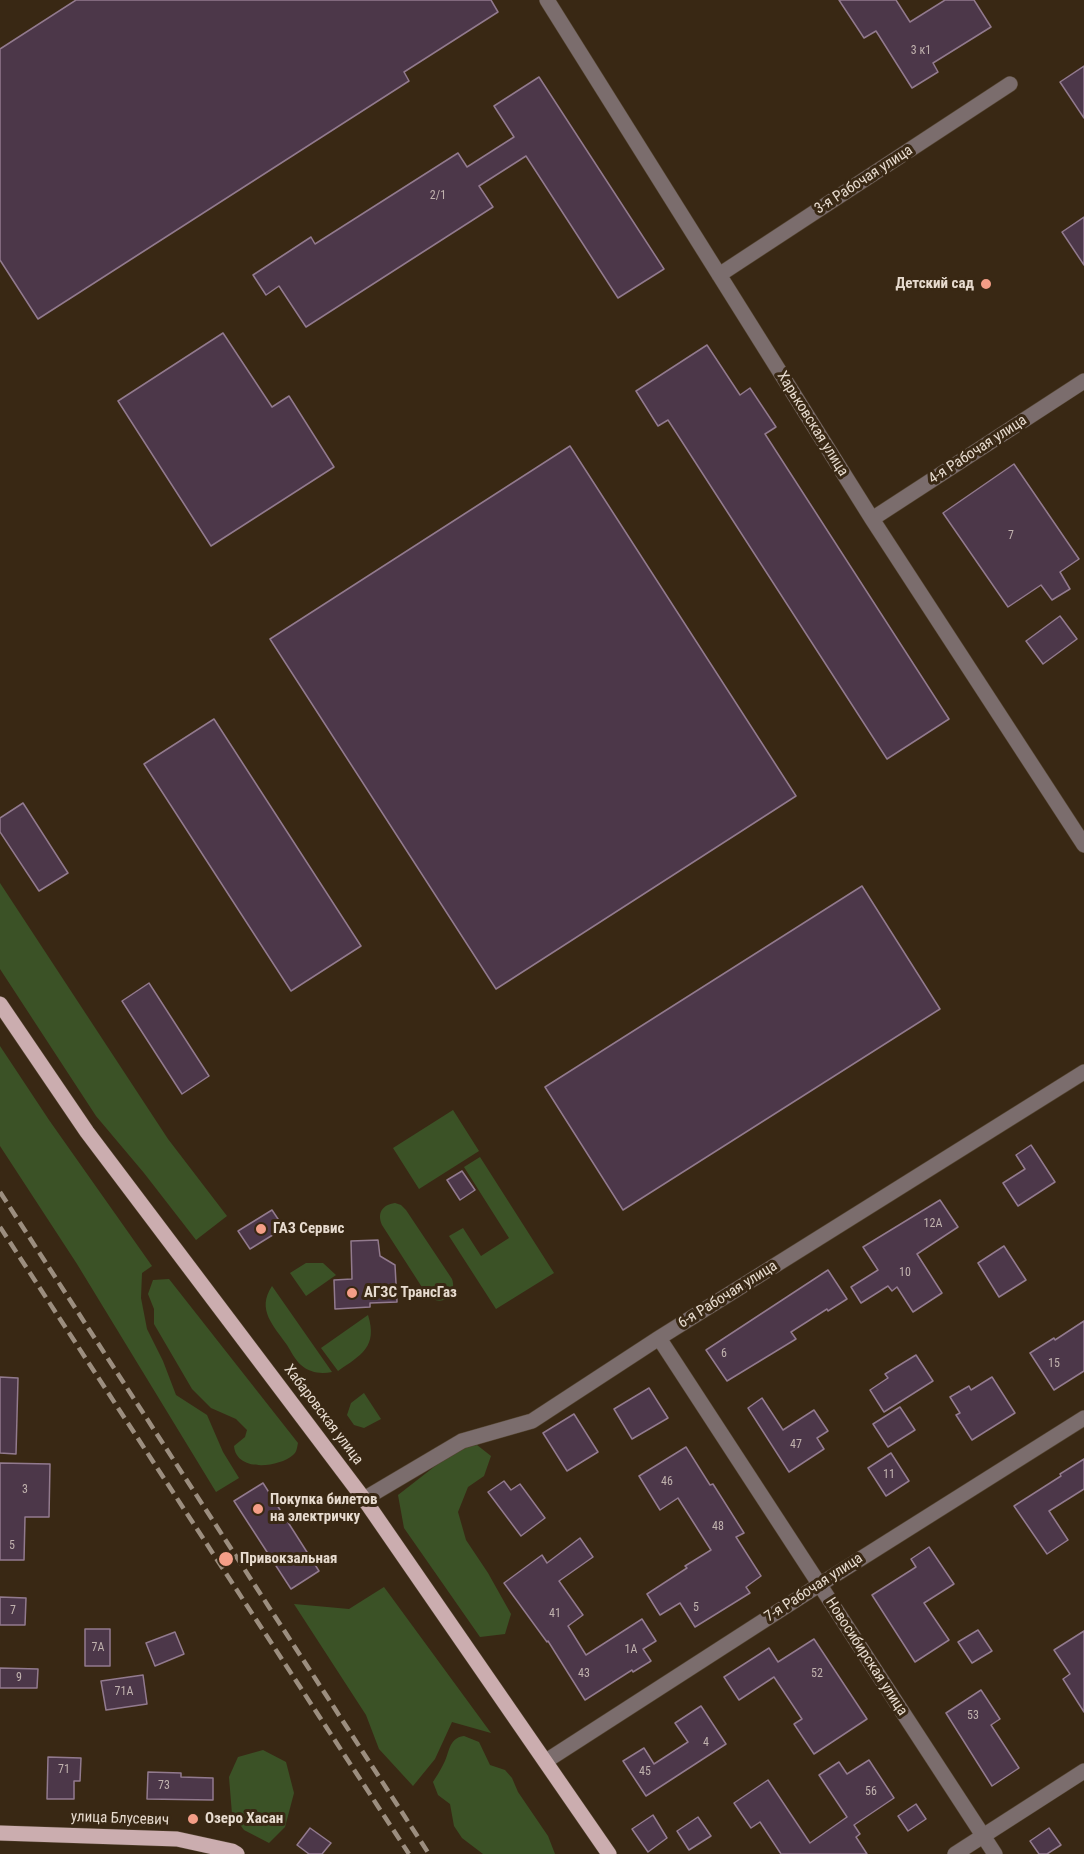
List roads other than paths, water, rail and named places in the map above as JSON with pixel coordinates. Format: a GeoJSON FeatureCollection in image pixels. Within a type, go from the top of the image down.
{"type":"FeatureCollection","features":[{"type":"Feature","properties":{"kind":"main road","name":"Хабаровская улица"},"geometry":{"type":"LineString","coordinates":[[0,1004],[87,1132],[364,1499],[609,1854]]}},
{"type":"Feature","properties":{"kind":"main road","name":"улица Блусевич"},"geometry":{"type":"LineString","coordinates":[[0,1833],[177,1839],[234,1853]]}},
{"type":"Feature","properties":{"kind":"street","name":"Харьковская улица"},"geometry":{"type":"LineString","coordinates":[[547,0],[872,519],[1084,844]]}},
{"type":"Feature","properties":{"kind":"street","name":"3-я Рабочая улица"},"geometry":{"type":"LineString","coordinates":[[719,275],[1010,84]]}},
{"type":"Feature","properties":{"kind":"street","name":"4-я Рабочая улица"},"geometry":{"type":"LineString","coordinates":[[872,519],[1084,381]]}},
{"type":"Feature","properties":{"kind":"street","name":"6-я Рабочая улица"},"geometry":{"type":"LineString","coordinates":[[364,1499],[462,1441],[532,1421],[659,1338],[1084,1072]]}},
{"type":"Feature","properties":{"kind":"street","name":"Новосибирская улица"},"geometry":{"type":"LineString","coordinates":[[659,1338],[995,1854]]}},
{"type":"Feature","properties":{"kind":"street","name":"7-я Рабочая улица"},"geometry":{"type":"LineString","coordinates":[[546,1761],[1084,1418]]}},
{"type":"Feature","properties":{"kind":"street"},"geometry":{"type":"LineString","coordinates":[[955,1854],[1084,1771]]}},
{"type":"Feature","properties":{"kind":"railway"},"geometry":{"type":"LineString","coordinates":[[0,1192],[429,1854]]}},
{"type":"Feature","properties":{"kind":"railway"},"geometry":{"type":"LineString","coordinates":[[0,1227],[409,1854]]}},
{"type":"Feature","properties":{"kind":"place","name":"Детский сад"},"geometry":{"type":"Point","coordinates":[986,284]}},
{"type":"Feature","properties":{"kind":"place","name":"ГАЗ Сервис"},"geometry":{"type":"Point","coordinates":[261,1229]}},
{"type":"Feature","properties":{"kind":"place","name":"АГЗС ТрансГаз"},"geometry":{"type":"Point","coordinates":[352,1293]}},
{"type":"Feature","properties":{"kind":"place","name":"Покупка билетов на электричку"},"geometry":{"type":"Point","coordinates":[258,1509]}},
{"type":"Feature","properties":{"kind":"place","name":"Привокзальная"},"geometry":{"type":"Point","coordinates":[226,1559]}},
{"type":"Feature","properties":{"kind":"place","name":"Озеро Хасан"},"geometry":{"type":"Point","coordinates":[193,1819]}}]}
